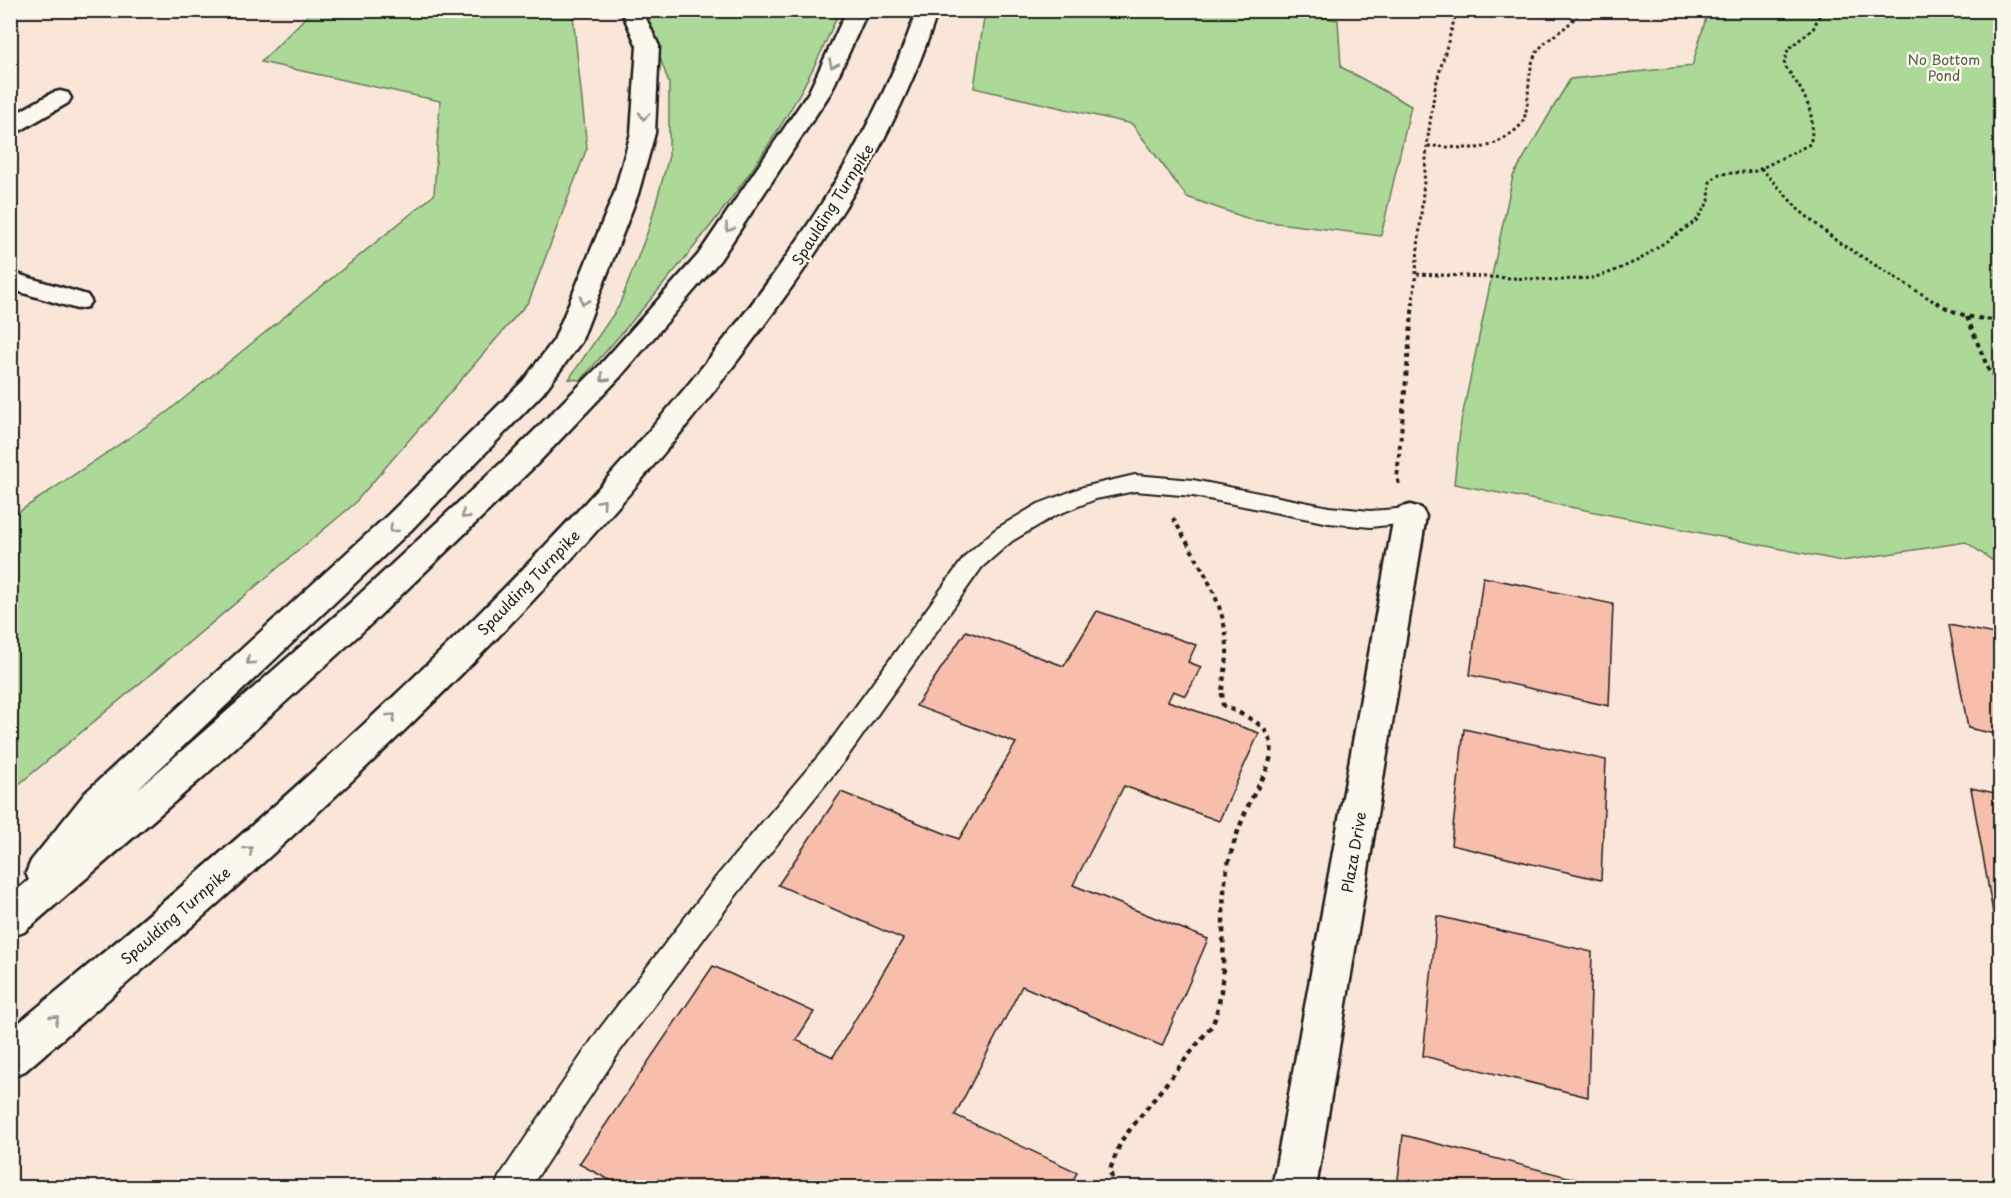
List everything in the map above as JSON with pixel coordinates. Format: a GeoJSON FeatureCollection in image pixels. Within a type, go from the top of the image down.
{"type":"FeatureCollection","features":[{"type":"Feature","properties":{"kind":"main road"},"geometry":{"type":"LineString","coordinates":[[10,919],[99,803],[400,522],[533,387],[567,342],[626,194],[643,133],[648,46],[631,10]]}},
{"type":"Feature","properties":{"kind":"main road"},"geometry":{"type":"LineString","coordinates":[[10,919],[189,768],[362,613],[526,457],[610,371],[707,260],[820,92],[858,10]]}},
{"type":"Feature","properties":{"kind":"main road","name":"Spaulding Turnpike"},"geometry":{"type":"LineString","coordinates":[[10,1057],[190,903],[343,765],[475,637],[570,539],[658,441],[731,351],[786,278],[834,205],[873,141],[901,83],[928,10]]}},
{"type":"Feature","properties":{"kind":"main road"},"geometry":{"type":"LineString","coordinates":[[10,128],[60,98]]}},
{"type":"Feature","properties":{"kind":"main road"},"geometry":{"type":"LineString","coordinates":[[10,280],[77,301]]}},
{"type":"Feature","properties":{"kind":"main road","name":"Plaza Drive"},"geometry":{"type":"LineString","coordinates":[[1294,1188],[1410,516]]}},
{"type":"Feature","properties":{"kind":"lane"},"geometry":{"type":"LineString","coordinates":[[511,1188],[609,1041],[728,885],[836,753],[974,561],[1004,535],[1046,510],[1091,492],[1135,483],[1244,496],[1329,515],[1370,519],[1410,516]]}},
{"type":"Feature","properties":{"kind":"path"},"geometry":{"type":"LineString","coordinates":[[1410,516],[1397,478],[1435,88],[1457,10]]}},
{"type":"Feature","properties":{"kind":"path"},"geometry":{"type":"LineString","coordinates":[[1428,146],[1484,147],[1518,130],[1524,121],[1533,59],[1541,47],[1556,33],[1575,20],[1579,10]]}},
{"type":"Feature","properties":{"kind":"path"},"geometry":{"type":"LineString","coordinates":[[1417,274],[1559,280],[1592,278],[1639,260],[1696,221],[1709,201],[1710,182],[1719,174],[1761,168],[1810,144],[1814,134],[1810,106],[1798,83],[1784,65],[1788,49],[1813,29],[1822,10]]}},
{"type":"Feature","properties":{"kind":"path"},"geometry":{"type":"LineString","coordinates":[[1761,168],[1799,210],[1838,242],[1955,314],[2001,320]]}},
{"type":"Feature","properties":{"kind":"path"},"geometry":{"type":"LineString","coordinates":[[1966,316],[1989,371],[2001,387]]}},
{"type":"Feature","properties":{"kind":"path"},"geometry":{"type":"LineString","coordinates":[[1114,1188],[1111,1182],[1110,1162],[1121,1141],[1213,1024],[1221,1006],[1225,984],[1226,875],[1235,839],[1270,758],[1271,741],[1262,726],[1223,705],[1221,693],[1227,650],[1226,628],[1219,602],[1154,484]]}},
{"type":"Feature","properties":{"kind":"green space"},"geometry":{"type":"Polygon","coordinates":[[[313,10],[568,10],[573,16],[587,148],[529,301],[353,505],[11,791],[11,517],[166,413],[434,195],[440,101],[261,62],[313,10]]]}},
{"type":"Feature","properties":{"kind":"green space"},"geometry":{"type":"Polygon","coordinates":[[[1271,10],[1338,20],[1341,67],[1411,106],[1381,236],[1252,220],[1187,197],[1132,124],[974,88],[985,11],[1271,10]]]}},
{"type":"Feature","properties":{"kind":"green space"},"geometry":{"type":"Polygon","coordinates":[[[643,11],[839,11],[816,62],[789,112],[759,160],[726,206],[691,251],[581,380],[569,379],[619,306],[649,228],[669,156],[669,83],[643,11]]]}},
{"type":"Feature","properties":{"kind":"green space","name":"No Bottom Pond"},"geometry":{"type":"Polygon","coordinates":[[[1706,11],[2000,11],[2000,566],[1966,542],[1842,561],[1454,484],[1461,422],[1513,176],[1570,79],[1692,66],[1706,11]]]}},
{"type":"Feature","properties":{"kind":"building"},"geometry":{"type":"Polygon","coordinates":[[[1483,577],[1613,604],[1609,706],[1470,675],[1483,577]]]}},
{"type":"Feature","properties":{"kind":"building"},"geometry":{"type":"Polygon","coordinates":[[[1097,611],[1196,645],[1188,662],[1201,667],[1186,696],[1173,691],[1168,701],[1259,733],[1219,821],[1124,786],[1073,885],[1208,939],[1162,1046],[1022,986],[955,1115],[1077,1172],[1070,1188],[707,1188],[699,1184],[697,1188],[625,1188],[579,1164],[713,966],[814,1012],[796,1040],[833,1057],[903,939],[778,885],[841,792],[959,839],[1016,743],[916,706],[966,631],[1064,666],[1097,611]]]}},
{"type":"Feature","properties":{"kind":"building"},"geometry":{"type":"Polygon","coordinates":[[[1949,625],[2000,635],[2000,735],[1968,728],[1949,625]]]}},
{"type":"Feature","properties":{"kind":"building"},"geometry":{"type":"Polygon","coordinates":[[[1464,729],[1606,760],[1601,880],[1451,845],[1464,729]]]}},
{"type":"Feature","properties":{"kind":"building"},"geometry":{"type":"Polygon","coordinates":[[[1971,788],[2000,794],[2000,915],[1993,913],[1971,788]]]}},
{"type":"Feature","properties":{"kind":"building"},"geometry":{"type":"Polygon","coordinates":[[[1437,916],[1592,952],[1588,1097],[1423,1056],[1437,916]]]}},
{"type":"Feature","properties":{"kind":"building"},"geometry":{"type":"Polygon","coordinates":[[[1403,1135],[1576,1179],[1576,1188],[1397,1188],[1403,1135]]]}}]}
